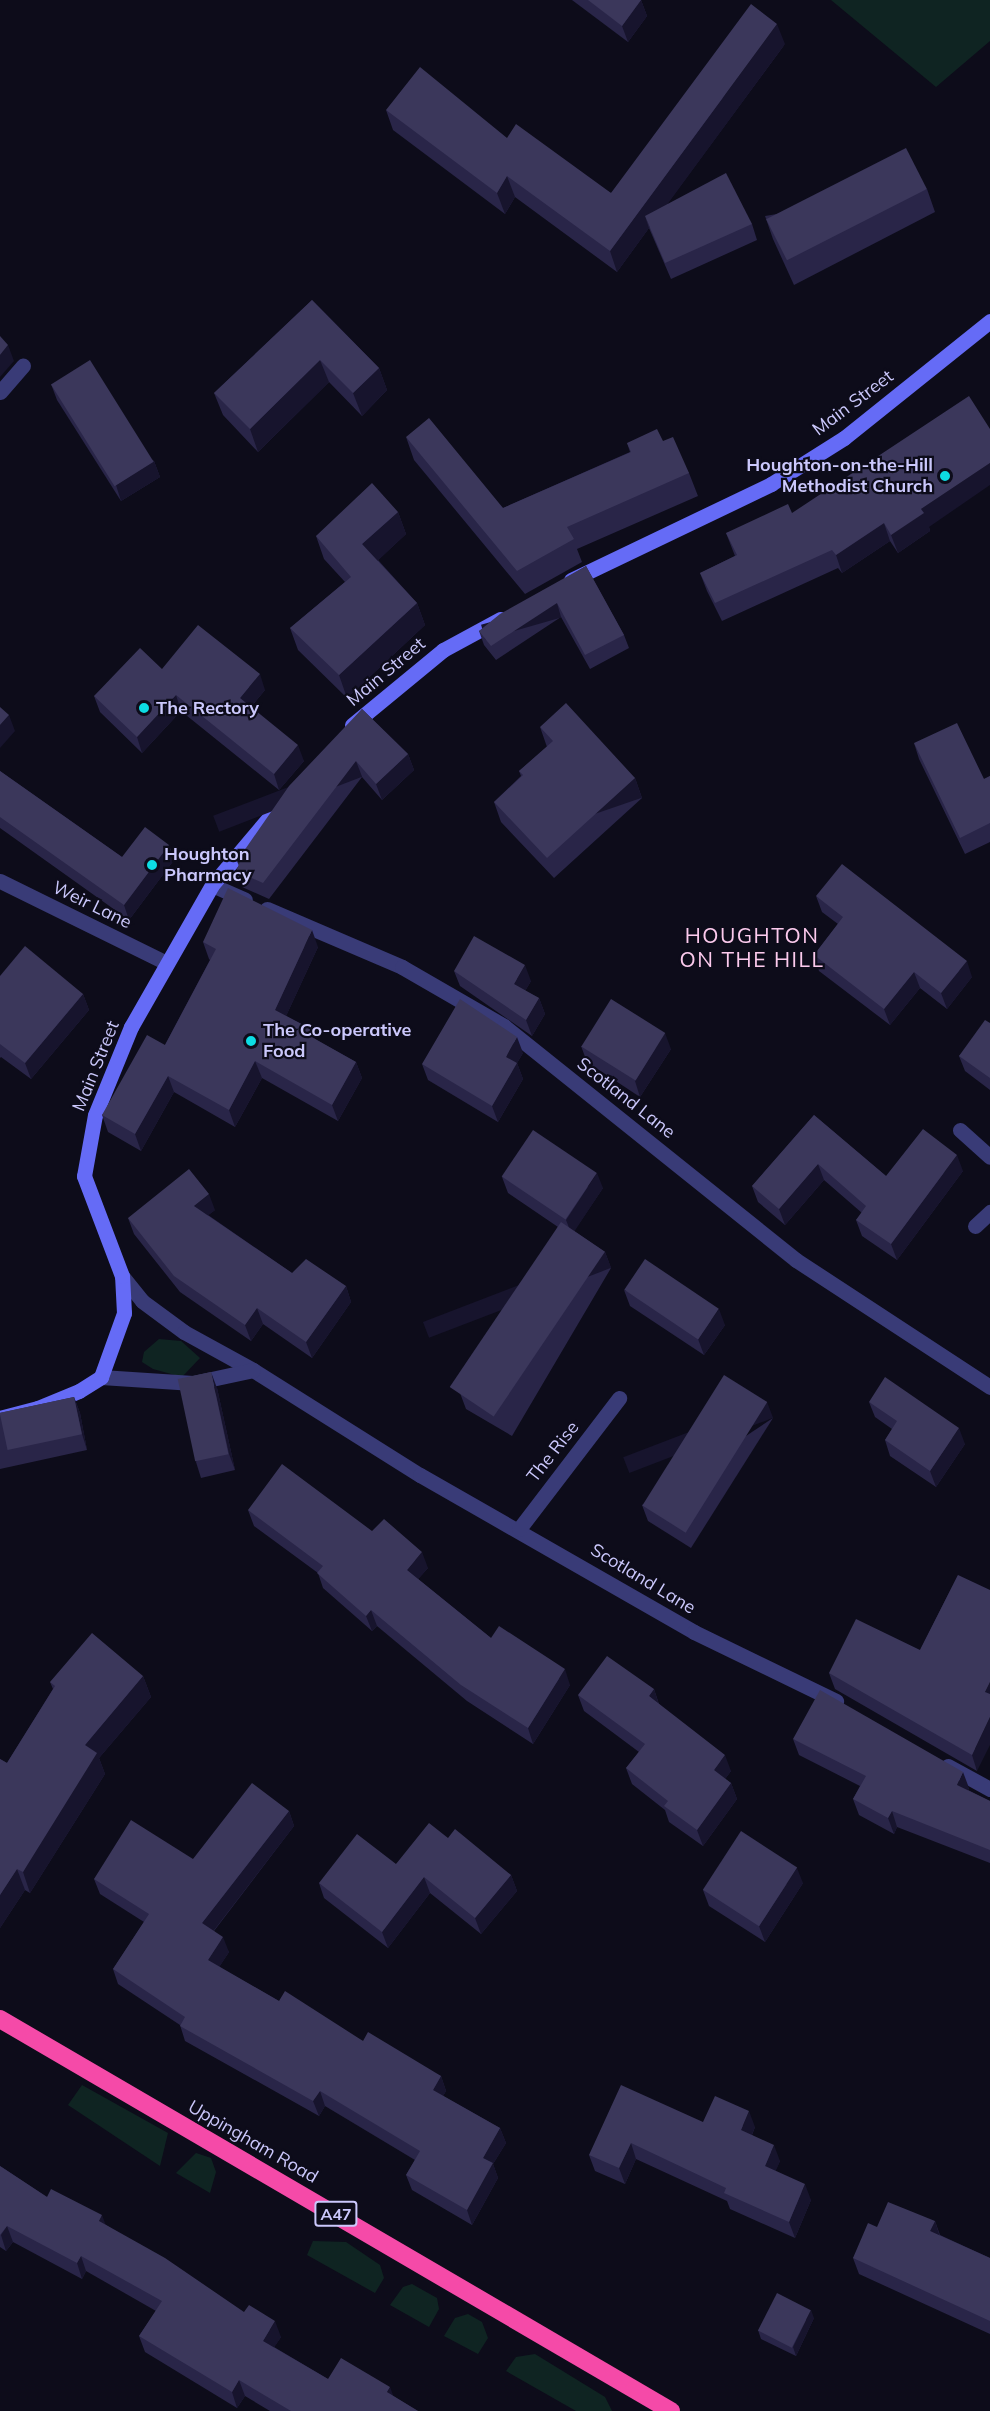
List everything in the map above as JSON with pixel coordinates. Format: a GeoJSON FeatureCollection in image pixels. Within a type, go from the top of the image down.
{"type":"FeatureCollection","features":[{"type":"Feature","properties":{"kind":"highway","name":"Uppingham Road"},"geometry":{"type":"LineString","coordinates":[[0,2019],[671,2411]]}},
{"type":"Feature","properties":{"kind":"street","name":"Main Street"},"geometry":{"type":"LineString","coordinates":[[556,588],[617,554],[771,484],[844,438],[990,321]]}},
{"type":"Feature","properties":{"kind":"street"},"geometry":{"type":"LineString","coordinates":[[0,392],[23,366]]}},
{"type":"Feature","properties":{"kind":"street","name":"Main Street"},"geometry":{"type":"LineString","coordinates":[[337,737],[443,650],[515,610]]}},
{"type":"Feature","properties":{"kind":"street","name":"Main Street"},"geometry":{"type":"LineString","coordinates":[[101,1377],[124,1313],[122,1276],[84,1176],[95,1115],[131,1028],[212,885],[285,798]]}},
{"type":"Feature","properties":{"kind":"street","name":"Weir Lane"},"geometry":{"type":"LineString","coordinates":[[0,881],[167,963]]}},
{"type":"Feature","properties":{"kind":"street","name":"Scotland Lane"},"geometry":{"type":"LineString","coordinates":[[212,885],[402,967],[504,1026],[796,1260],[990,1387]]}},
{"type":"Feature","properties":{"kind":"street"},"geometry":{"type":"LineString","coordinates":[[960,1130],[990,1157]]}},
{"type":"Feature","properties":{"kind":"street"},"geometry":{"type":"LineString","coordinates":[[975,1226],[990,1212]]}},
{"type":"Feature","properties":{"kind":"street","name":"Scotland Lane"},"geometry":{"type":"LineString","coordinates":[[122,1276],[142,1301],[184,1332],[253,1370],[420,1475],[519,1529],[694,1632],[850,1709]]}},
{"type":"Feature","properties":{"kind":"street"},"geometry":{"type":"LineString","coordinates":[[0,1418],[38,1408],[79,1391],[101,1377],[193,1383],[253,1370]]}},
{"type":"Feature","properties":{"kind":"street","name":"The Rise"},"geometry":{"type":"LineString","coordinates":[[519,1529],[619,1398]]}},
{"type":"Feature","properties":{"kind":"street"},"geometry":{"type":"LineString","coordinates":[[938,1760],[990,1789]]}},
{"type":"Feature","properties":{"kind":"green space"},"geometry":{"type":"Polygon","coordinates":[[[831,0],[990,0],[990,41],[936,87],[831,0]]]}},
{"type":"Feature","properties":{"kind":"green space"},"geometry":{"type":"Polygon","coordinates":[[[159,1339],[181,1341],[200,1358],[182,1377],[153,1369],[142,1362],[144,1352],[159,1339]]]}},
{"type":"Feature","properties":{"kind":"green space"},"geometry":{"type":"Polygon","coordinates":[[[82,2085],[168,2133],[160,2166],[68,2105],[82,2085]]]}},
{"type":"Feature","properties":{"kind":"green space"},"geometry":{"type":"Polygon","coordinates":[[[196,2153],[211,2158],[216,2172],[210,2193],[176,2173],[196,2153]]]}},
{"type":"Feature","properties":{"kind":"green space"},"geometry":{"type":"Polygon","coordinates":[[[313,2241],[346,2242],[380,2265],[384,2278],[375,2293],[307,2255],[313,2241]]]}},
{"type":"Feature","properties":{"kind":"green space"},"geometry":{"type":"Polygon","coordinates":[[[412,2284],[437,2298],[439,2309],[429,2327],[390,2305],[403,2287],[412,2284]]]}},
{"type":"Feature","properties":{"kind":"green space"},"geometry":{"type":"Polygon","coordinates":[[[468,2314],[482,2322],[488,2338],[478,2354],[444,2336],[455,2318],[468,2314]]]}},
{"type":"Feature","properties":{"kind":"green space"},"geometry":{"type":"Polygon","coordinates":[[[535,2354],[605,2397],[612,2411],[576,2411],[506,2371],[516,2357],[535,2354]]]}},
{"type":"Feature","properties":{"kind":"building"},"geometry":{"type":"Polygon","coordinates":[[[588,0],[641,0],[622,26],[588,0]]]}},
{"type":"Feature","properties":{"kind":"building"},"geometry":{"type":"Polygon","coordinates":[[[751,4],[777,24],[610,251],[507,176],[497,193],[386,110],[420,67],[507,138],[516,124],[611,193],[751,4]]]}},
{"type":"Feature","properties":{"kind":"building"},"geometry":{"type":"Polygon","coordinates":[[[906,148],[927,189],[787,260],[766,219],[906,148]]]}},
{"type":"Feature","properties":{"kind":"building"},"geometry":{"type":"Polygon","coordinates":[[[726,173],[752,224],[665,263],[645,216],[726,173]]]}},
{"type":"Feature","properties":{"kind":"building"},"geometry":{"type":"Polygon","coordinates":[[[312,300],[379,368],[353,393],[320,360],[250,429],[214,393],[312,300]]]}},
{"type":"Feature","properties":{"kind":"building"},"geometry":{"type":"Polygon","coordinates":[[[0,336],[8,345],[0,355],[0,336]]]}},
{"type":"Feature","properties":{"kind":"building"},"geometry":{"type":"Polygon","coordinates":[[[90,360],[154,462],[115,486],[51,384],[90,360]]]}},
{"type":"Feature","properties":{"kind":"building"},"geometry":{"type":"Polygon","coordinates":[[[969,396],[990,429],[990,463],[921,509],[924,513],[891,535],[884,523],[836,555],[832,550],[715,603],[700,573],[737,555],[726,533],[788,504],[792,513],[969,396]]]}},
{"type":"Feature","properties":{"kind":"building"},"geometry":{"type":"Polygon","coordinates":[[[429,418],[503,508],[631,452],[627,443],[657,429],[663,441],[673,437],[689,473],[567,527],[574,539],[517,571],[406,437],[429,418]]]}},
{"type":"Feature","properties":{"kind":"building"},"geometry":{"type":"Polygon","coordinates":[[[372,483],[398,512],[362,544],[417,603],[339,675],[290,628],[351,577],[316,536],[372,483]]]}},
{"type":"Feature","properties":{"kind":"building"},"geometry":{"type":"Polygon","coordinates":[[[586,566],[624,635],[585,655],[557,603],[491,646],[479,631],[500,614],[586,566]]]}},
{"type":"Feature","properties":{"kind":"building"},"geometry":{"type":"Polygon","coordinates":[[[198,625],[260,674],[240,698],[298,745],[274,774],[176,695],[137,737],[94,696],[140,648],[162,669],[198,625]]]}},
{"type":"Feature","properties":{"kind":"building"},"geometry":{"type":"Polygon","coordinates":[[[566,703],[635,778],[547,858],[494,802],[523,775],[519,771],[553,741],[540,727],[566,703]]]}},
{"type":"Feature","properties":{"kind":"building"},"geometry":{"type":"Polygon","coordinates":[[[0,707],[9,715],[0,725],[0,707]]]}},
{"type":"Feature","properties":{"kind":"building"},"geometry":{"type":"Polygon","coordinates":[[[362,709],[408,754],[376,784],[356,761],[263,883],[236,871],[240,862],[237,861],[289,786],[362,709]]]}},
{"type":"Feature","properties":{"kind":"building"},"geometry":{"type":"Polygon","coordinates":[[[957,723],[984,779],[990,776],[990,823],[960,838],[914,743],[957,723]]]}},
{"type":"Feature","properties":{"kind":"building"},"geometry":{"type":"Polygon","coordinates":[[[0,771],[122,857],[145,827],[169,845],[124,905],[0,817],[0,771]]]}},
{"type":"Feature","properties":{"kind":"building"},"geometry":{"type":"Polygon","coordinates":[[[842,864],[967,961],[941,993],[914,972],[884,1009],[814,955],[843,917],[816,896],[842,864]]]}},
{"type":"Feature","properties":{"kind":"building"},"geometry":{"type":"Polygon","coordinates":[[[228,888],[312,930],[275,1010],[311,1029],[308,1035],[356,1062],[332,1105],[255,1061],[229,1110],[168,1076],[135,1134],[102,1115],[147,1035],[165,1045],[216,949],[203,942],[228,888]]]}},
{"type":"Feature","properties":{"kind":"building"},"geometry":{"type":"Polygon","coordinates":[[[474,936],[525,965],[514,984],[539,998],[526,1020],[454,971],[474,936]]]}},
{"type":"Feature","properties":{"kind":"building"},"geometry":{"type":"Polygon","coordinates":[[[25,946],[83,994],[25,1063],[0,1044],[0,976],[25,946]]]}},
{"type":"Feature","properties":{"kind":"building"},"geometry":{"type":"Polygon","coordinates":[[[460,999],[517,1037],[506,1057],[517,1063],[492,1106],[422,1064],[460,999]]]}},
{"type":"Feature","properties":{"kind":"building"},"geometry":{"type":"Polygon","coordinates":[[[611,999],[665,1033],[636,1080],[581,1046],[611,999]]]}},
{"type":"Feature","properties":{"kind":"building"},"geometry":{"type":"Polygon","coordinates":[[[985,1020],[990,1023],[990,1078],[959,1056],[985,1020]]]}},
{"type":"Feature","properties":{"kind":"building"},"geometry":{"type":"Polygon","coordinates":[[[814,1115],[886,1176],[923,1129],[957,1155],[891,1244],[856,1220],[866,1206],[818,1164],[779,1209],[752,1186],[814,1115]]]}},
{"type":"Feature","properties":{"kind":"building"},"geometry":{"type":"Polygon","coordinates":[[[533,1130],[597,1173],[566,1219],[502,1176],[533,1130]]]}},
{"type":"Feature","properties":{"kind":"building"},"geometry":{"type":"Polygon","coordinates":[[[189,1169],[209,1194],[194,1206],[292,1273],[306,1259],[346,1286],[306,1342],[257,1308],[245,1325],[174,1276],[128,1218],[189,1169]]]}},
{"type":"Feature","properties":{"kind":"building"},"geometry":{"type":"Polygon","coordinates":[[[561,1222],[605,1252],[494,1417],[450,1387],[561,1222]]]}},
{"type":"Feature","properties":{"kind":"building"},"geometry":{"type":"Polygon","coordinates":[[[645,1259],[719,1309],[698,1339],[624,1290],[645,1259]]]}},
{"type":"Feature","properties":{"kind":"building"},"geometry":{"type":"Polygon","coordinates":[[[211,1372],[228,1454],[195,1461],[178,1379],[211,1372]]]}},
{"type":"Feature","properties":{"kind":"building"},"geometry":{"type":"Polygon","coordinates":[[[724,1375],[767,1402],[686,1533],[642,1506],[724,1375]]]}},
{"type":"Feature","properties":{"kind":"building"},"geometry":{"type":"Polygon","coordinates":[[[885,1377],[959,1428],[930,1471],[885,1440],[897,1421],[869,1402],[885,1377]]]}},
{"type":"Feature","properties":{"kind":"building"},"geometry":{"type":"Polygon","coordinates":[[[74,1397],[82,1434],[8,1450],[0,1413],[74,1397]]]}},
{"type":"Feature","properties":{"kind":"building"},"geometry":{"type":"Polygon","coordinates":[[[282,1464],[372,1531],[384,1519],[422,1552],[407,1570],[491,1638],[499,1626],[565,1669],[528,1728],[461,1685],[371,1610],[366,1616],[317,1573],[323,1566],[248,1510],[282,1464]]]}},
{"type":"Feature","properties":{"kind":"building"},"geometry":{"type":"Polygon","coordinates":[[[958,1575],[990,1590],[990,1682],[985,1692],[990,1694],[990,1717],[972,1755],[829,1673],[856,1619],[920,1650],[958,1575]]]}},
{"type":"Feature","properties":{"kind":"building"},"geometry":{"type":"Polygon","coordinates":[[[92,1633],[143,1676],[85,1745],[97,1753],[23,1872],[17,1869],[0,1895],[0,1759],[7,1763],[55,1686],[50,1682],[92,1633]]]}},
{"type":"Feature","properties":{"kind":"building"},"geometry":{"type":"Polygon","coordinates":[[[607,1656],[654,1689],[649,1696],[725,1755],[714,1770],[731,1783],[697,1830],[664,1806],[668,1801],[626,1768],[645,1744],[578,1695],[607,1656]]]}},
{"type":"Feature","properties":{"kind":"building"},"geometry":{"type":"Polygon","coordinates":[[[820,1690],[963,1772],[957,1785],[990,1801],[990,1850],[892,1811],[888,1818],[853,1799],[866,1776],[793,1739],[820,1690]]]}},
{"type":"Feature","properties":{"kind":"building"},"geometry":{"type":"Polygon","coordinates":[[[252,1783],[289,1811],[202,1923],[223,1937],[208,1960],[279,2001],[285,1991],[363,2041],[368,2032],[441,2076],[433,2090],[500,2128],[483,2158],[493,2163],[467,2210],[406,2175],[420,2151],[320,2091],[313,2101],[180,2026],[185,2017],[113,1969],[149,1914],[94,1879],[131,1820],[193,1859],[252,1783]]]}},
{"type":"Feature","properties":{"kind":"building"},"geometry":{"type":"Polygon","coordinates":[[[429,1823],[448,1838],[455,1829],[511,1875],[475,1918],[424,1877],[382,1932],[319,1883],[357,1834],[396,1864],[429,1823]]]}},
{"type":"Feature","properties":{"kind":"building"},"geometry":{"type":"Polygon","coordinates":[[[741,1831],[797,1867],[759,1926],[703,1890],[741,1831]]]}},
{"type":"Feature","properties":{"kind":"building"},"geometry":{"type":"Polygon","coordinates":[[[621,2085],[703,2122],[715,2096],[749,2111],[741,2130],[774,2145],[765,2166],[805,2184],[789,2222],[724,2193],[726,2188],[631,2143],[619,2168],[589,2155],[621,2085]]]}},
{"type":"Feature","properties":{"kind":"building"},"geometry":{"type":"Polygon","coordinates":[[[0,2166],[47,2197],[51,2189],[102,2215],[99,2221],[165,2258],[244,2312],[249,2305],[275,2321],[263,2341],[328,2379],[341,2358],[390,2387],[387,2392],[418,2411],[291,2411],[239,2380],[232,2392],[139,2336],[162,2301],[81,2256],[77,2263],[7,2226],[0,2235],[0,2166]]]}},
{"type":"Feature","properties":{"kind":"building"},"geometry":{"type":"Polygon","coordinates":[[[888,2202],[935,2221],[930,2231],[990,2258],[990,2321],[853,2258],[868,2223],[877,2227],[888,2202]]]}},
{"type":"Feature","properties":{"kind":"building"},"geometry":{"type":"Polygon","coordinates":[[[777,2293],[811,2310],[792,2348],[758,2330],[777,2293]]]}},
{"type":"Feature","properties":{"kind":"place","name":"Houghton-on-the-Hill Methodist Church"},"geometry":{"type":"Point","coordinates":[945,476]}},
{"type":"Feature","properties":{"kind":"place","name":"The Rectory"},"geometry":{"type":"Point","coordinates":[144,708]}},
{"type":"Feature","properties":{"kind":"place","name":"Houghton Pharmacy"},"geometry":{"type":"Point","coordinates":[152,865]}},
{"type":"Feature","properties":{"kind":"place","name":"The Co-operative Food"},"geometry":{"type":"Point","coordinates":[251,1041]}},
{"type":"Feature","properties":{"kind":"district","name":"HOUGHTON ON THE HILL"},"geometry":{"type":"Point","coordinates":[752,947]}}]}
